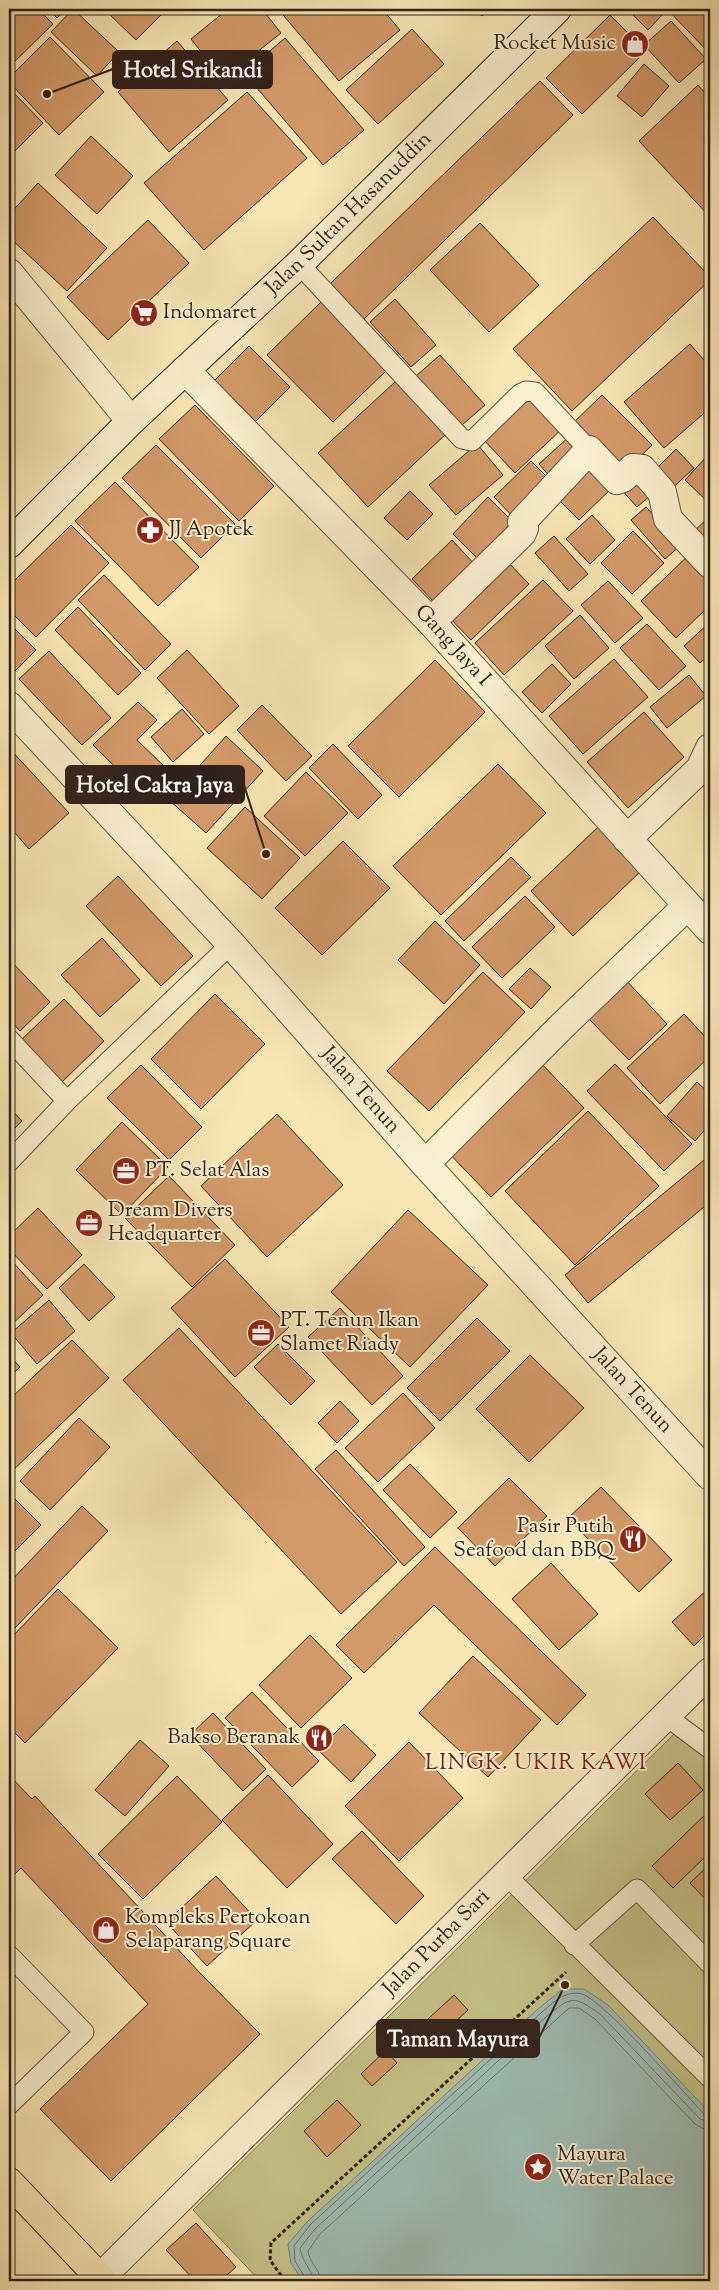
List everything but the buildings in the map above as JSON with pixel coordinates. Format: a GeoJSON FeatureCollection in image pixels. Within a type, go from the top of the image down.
{"type":"FeatureCollection","features":[{"type":"Feature","properties":{"kind":"main road"},"geometry":{"type":"LineString","coordinates":[[9,2182],[102,2280]]}},
{"type":"Feature","properties":{"kind":"street","name":"Jalan Sultan Hasanuddin"},"geometry":{"type":"LineString","coordinates":[[9,544],[131,421],[299,264],[557,9]]}},
{"type":"Feature","properties":{"kind":"street"},"geometry":{"type":"LineString","coordinates":[[9,273],[131,421]]}},
{"type":"Feature","properties":{"kind":"street","name":"Gang Jaya I"},"geometry":{"type":"LineString","coordinates":[[185,370],[431,622],[710,930]]}},
{"type":"Feature","properties":{"kind":"street"},"geometry":{"type":"LineString","coordinates":[[431,622],[522,533],[524,528],[522,522],[589,450],[617,480],[623,478],[633,468],[642,469],[662,492],[668,519],[710,564]]}},
{"type":"Feature","properties":{"kind":"street","name":"Jalan Tenun"},"geometry":{"type":"LineString","coordinates":[[9,706],[231,944],[425,1164],[710,1476]]}},
{"type":"Feature","properties":{"kind":"street"},"geometry":{"type":"LineString","coordinates":[[627,839],[700,768],[710,748]]}},
{"type":"Feature","properties":{"kind":"street"},"geometry":{"type":"LineString","coordinates":[[425,1164],[562,1026],[687,906]]}},
{"type":"Feature","properties":{"kind":"street","name":"Jalan Purba Sari"},"geometry":{"type":"LineString","coordinates":[[102,2280],[710,1672]]}},
{"type":"Feature","properties":{"kind":"lane"},"geometry":{"type":"LineString","coordinates":[[299,264],[462,439],[472,441],[520,394],[530,391],[535,392],[589,450]]}},
{"type":"Feature","properties":{"kind":"lane"},"geometry":{"type":"LineString","coordinates":[[9,1162],[66,1101],[231,944]]}},
{"type":"Feature","properties":{"kind":"lane"},"geometry":{"type":"LineString","coordinates":[[9,1039],[66,1101]]}},
{"type":"Feature","properties":{"kind":"lane"},"geometry":{"type":"LineString","coordinates":[[666,1716],[710,1749]]}},
{"type":"Feature","properties":{"kind":"lane"},"geometry":{"type":"LineString","coordinates":[[506,1876],[710,2078]]}},
{"type":"Feature","properties":{"kind":"lane"},"geometry":{"type":"LineString","coordinates":[[574,1945],[637,1889],[710,1964]]}},
{"type":"Feature","properties":{"kind":"lane"},"geometry":{"type":"LineString","coordinates":[[9,1955],[84,2032],[9,2105]]}},
{"type":"Feature","properties":{"kind":"path"},"geometry":{"type":"LineString","coordinates":[[285,2281],[270,2260],[271,2243],[569,1970]]}},
{"type":"Feature","properties":{"kind":"shaded area"},"geometry":{"type":"Polygon","coordinates":[[[680,1728],[710,1759],[710,2281],[260,2281],[193,2210],[680,1728]]]}},
{"type":"Feature","properties":{"kind":"water","name":"Mayura Water Palace"},"geometry":{"type":"Polygon","coordinates":[[[563,1989],[584,1989],[608,2005],[710,2113],[710,2281],[303,2281],[291,2263],[288,2244],[307,2222],[539,2008],[563,1989]]]}},
{"type":"Feature","properties":{"kind":"place","name":"Rocket Music"},"geometry":{"type":"Point","coordinates":[635,44]}},
{"type":"Feature","properties":{"kind":"place","name":"Hotel Srikandi"},"geometry":{"type":"Point","coordinates":[47,94]}},
{"type":"Feature","properties":{"kind":"place","name":"Indomaret"},"geometry":{"type":"Point","coordinates":[144,313]}},
{"type":"Feature","properties":{"kind":"place","name":"JJ Apotek"},"geometry":{"type":"Point","coordinates":[150,530]}},
{"type":"Feature","properties":{"kind":"place","name":"Hotel Cakra Jaya"},"geometry":{"type":"Point","coordinates":[266,854]}},
{"type":"Feature","properties":{"kind":"place","name":"PT. Selat Alas"},"geometry":{"type":"Point","coordinates":[126,1171]}},
{"type":"Feature","properties":{"kind":"place","name":"Dream Divers Headquarter"},"geometry":{"type":"Point","coordinates":[89,1223]}},
{"type":"Feature","properties":{"kind":"place","name":"PT. Tenun Ikan Slamet Riady"},"geometry":{"type":"Point","coordinates":[261,1333]}},
{"type":"Feature","properties":{"kind":"place","name":"Pasir Putih Seafood dan BBQ"},"geometry":{"type":"Point","coordinates":[633,1539]}},
{"type":"Feature","properties":{"kind":"place","name":"Bakso Beranak"},"geometry":{"type":"Point","coordinates":[319,1738]}},
{"type":"Feature","properties":{"kind":"place","name":"Kompleks Pertokoan Selaparang Square"},"geometry":{"type":"Point","coordinates":[106,1930]}},
{"type":"Feature","properties":{"kind":"place","name":"Taman Mayura"},"geometry":{"type":"Point","coordinates":[565,1985]}},
{"type":"Feature","properties":{"kind":"place","name":"Mayura Water Palace"},"geometry":{"type":"Point","coordinates":[538,2167]}},
{"type":"Feature","properties":{"kind":"district","name":"LINGK. UKIR KAWI"},"geometry":{"type":"Point","coordinates":[536,1764]}}]}
